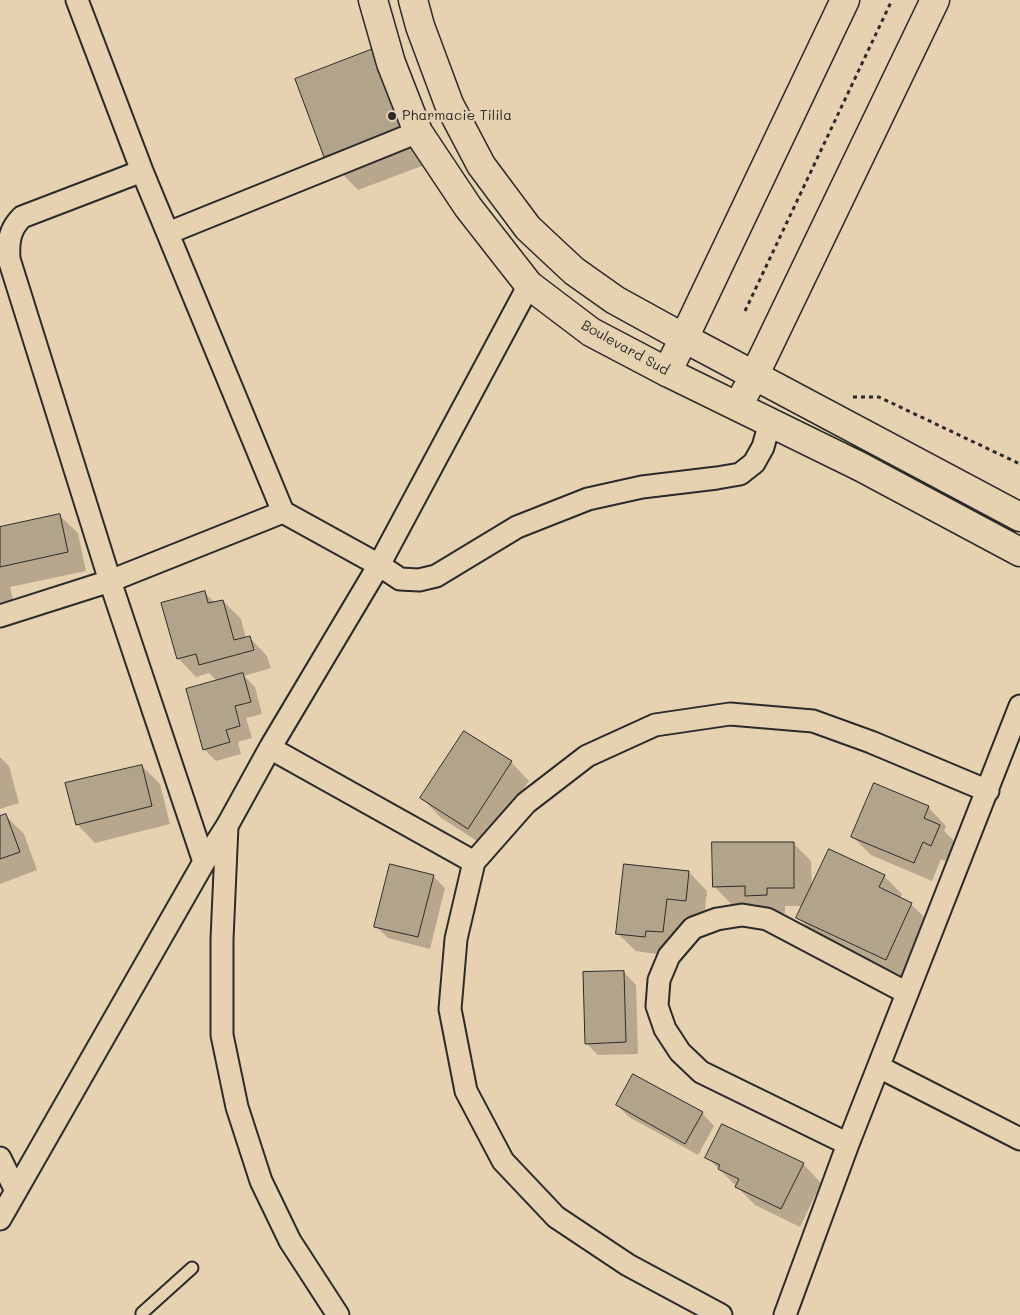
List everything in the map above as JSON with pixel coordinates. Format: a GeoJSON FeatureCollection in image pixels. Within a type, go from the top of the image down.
{"type":"FeatureCollection","features":[{"type":"Feature","properties":{"kind":"main road","name":"Boulevard Sud"},"geometry":{"type":"LineString","coordinates":[[373,0],[391,62],[418,132],[468,207],[528,285],[591,332],[667,372],[861,467],[1020,552]]}},
{"type":"Feature","properties":{"kind":"main road"},"geometry":{"type":"LineString","coordinates":[[413,0],[420,26],[448,104],[481,165],[528,228],[574,271],[615,300],[1020,517]]}},
{"type":"Feature","properties":{"kind":"main road"},"geometry":{"type":"LineString","coordinates":[[667,372],[845,0]]}},
{"type":"Feature","properties":{"kind":"main road"},"geometry":{"type":"LineString","coordinates":[[738,406],[935,0]]}},
{"type":"Feature","properties":{"kind":"street"},"geometry":{"type":"LineString","coordinates":[[77,0],[142,171],[284,512],[379,565],[400,579],[419,580],[436,576],[517,527],[588,499],[642,487],[740,474],[754,463],[763,447],[770,422]]}},
{"type":"Feature","properties":{"kind":"street"},"geometry":{"type":"LineString","coordinates":[[168,233],[418,132]]}},
{"type":"Feature","properties":{"kind":"street"},"geometry":{"type":"LineString","coordinates":[[142,171],[22,218],[14,225],[8,240],[9,259],[110,581],[204,862]]}},
{"type":"Feature","properties":{"kind":"street"},"geometry":{"type":"LineString","coordinates":[[0,1219],[270,748],[379,565],[528,285]]}},
{"type":"Feature","properties":{"kind":"street"},"geometry":{"type":"LineString","coordinates":[[0,616],[110,581],[284,512]]}},
{"type":"Feature","properties":{"kind":"street"},"geometry":{"type":"LineString","coordinates":[[785,1315],[848,1144],[1020,706]]}},
{"type":"Feature","properties":{"kind":"street"},"geometry":{"type":"LineString","coordinates":[[721,1315],[628,1265],[556,1217],[504,1161],[466,1091],[450,1009],[456,939],[474,862],[526,803],[587,756],[655,725],[730,714],[813,720],[988,790]]}},
{"type":"Feature","properties":{"kind":"street"},"geometry":{"type":"LineString","coordinates":[[270,748],[474,862]]}},
{"type":"Feature","properties":{"kind":"street"},"geometry":{"type":"LineString","coordinates":[[227,826],[222,939],[222,1035],[237,1107],[265,1190],[290,1241],[338,1315]]}},
{"type":"Feature","properties":{"kind":"street"},"geometry":{"type":"LineString","coordinates":[[848,1144],[701,1072],[680,1052],[665,1029],[657,1006],[659,980],[669,956],[693,928],[717,919],[742,915],[767,919],[907,994]]}},
{"type":"Feature","properties":{"kind":"street"},"geometry":{"type":"LineString","coordinates":[[879,1067],[1020,1139]]}},
{"type":"Feature","properties":{"kind":"street"},"geometry":{"type":"LineString","coordinates":[[0,1158],[16,1191]]}},
{"type":"Feature","properties":{"kind":"lane"},"geometry":{"type":"LineString","coordinates":[[142,1315],[142,1312],[192,1268]]}},
{"type":"Feature","properties":{"kind":"path"},"geometry":{"type":"LineString","coordinates":[[745,311],[892,0]]}},
{"type":"Feature","properties":{"kind":"path"},"geometry":{"type":"LineString","coordinates":[[851,397],[879,397],[1020,464]]}},
{"type":"Feature","properties":{"kind":"building"},"geometry":{"type":"Polygon","coordinates":[[[373,49],[403,128],[324,157],[295,79],[373,49]]]}},
{"type":"Feature","properties":{"kind":"building"},"geometry":{"type":"Polygon","coordinates":[[[60,514],[68,552],[0,567],[0,527],[60,514]]]}},
{"type":"Feature","properties":{"kind":"building"},"geometry":{"type":"Polygon","coordinates":[[[205,591],[208,603],[223,600],[234,640],[250,636],[254,650],[199,665],[196,654],[177,659],[161,603],[205,591]]]}},
{"type":"Feature","properties":{"kind":"building"},"geometry":{"type":"Polygon","coordinates":[[[243,673],[251,702],[235,706],[240,726],[226,730],[230,742],[203,750],[186,689],[243,673]]]}},
{"type":"Feature","properties":{"kind":"building"},"geometry":{"type":"Polygon","coordinates":[[[464,731],[512,761],[468,829],[420,798],[464,731]]]}},
{"type":"Feature","properties":{"kind":"building"},"geometry":{"type":"Polygon","coordinates":[[[142,765],[152,806],[76,825],[65,783],[142,765]]]}},
{"type":"Feature","properties":{"kind":"building"},"geometry":{"type":"Polygon","coordinates":[[[874,783],[929,806],[924,818],[940,825],[931,846],[923,842],[914,863],[851,837],[874,783]]]}},
{"type":"Feature","properties":{"kind":"building"},"geometry":{"type":"Polygon","coordinates":[[[6,814],[20,852],[0,859],[0,816],[6,814]]]}},
{"type":"Feature","properties":{"kind":"building"},"geometry":{"type":"Polygon","coordinates":[[[712,842],[794,842],[794,888],[767,888],[767,895],[745,896],[745,886],[713,887],[712,842]]]}},
{"type":"Feature","properties":{"kind":"building"},"geometry":{"type":"Polygon","coordinates":[[[829,849],[885,875],[879,887],[912,903],[886,960],[796,918],[829,849]]]}},
{"type":"Feature","properties":{"kind":"building"},"geometry":{"type":"Polygon","coordinates":[[[390,864],[434,875],[418,937],[374,927],[390,864]]]}},
{"type":"Feature","properties":{"kind":"building"},"geometry":{"type":"Polygon","coordinates":[[[624,864],[689,871],[686,901],[667,899],[663,932],[646,931],[645,937],[616,934],[624,864]]]}},
{"type":"Feature","properties":{"kind":"building"},"geometry":{"type":"Polygon","coordinates":[[[624,971],[626,1042],[585,1044],[583,972],[624,971]]]}},
{"type":"Feature","properties":{"kind":"building"},"geometry":{"type":"Polygon","coordinates":[[[633,1074],[703,1112],[685,1144],[616,1105],[633,1074]]]}},
{"type":"Feature","properties":{"kind":"building"},"geometry":{"type":"Polygon","coordinates":[[[722,1124],[804,1163],[781,1209],[735,1187],[739,1179],[718,1169],[720,1165],[705,1158],[722,1124]]]}},
{"type":"Feature","properties":{"kind":"place","name":"Pharmacie Tilila"},"geometry":{"type":"Point","coordinates":[392,116]}}]}
